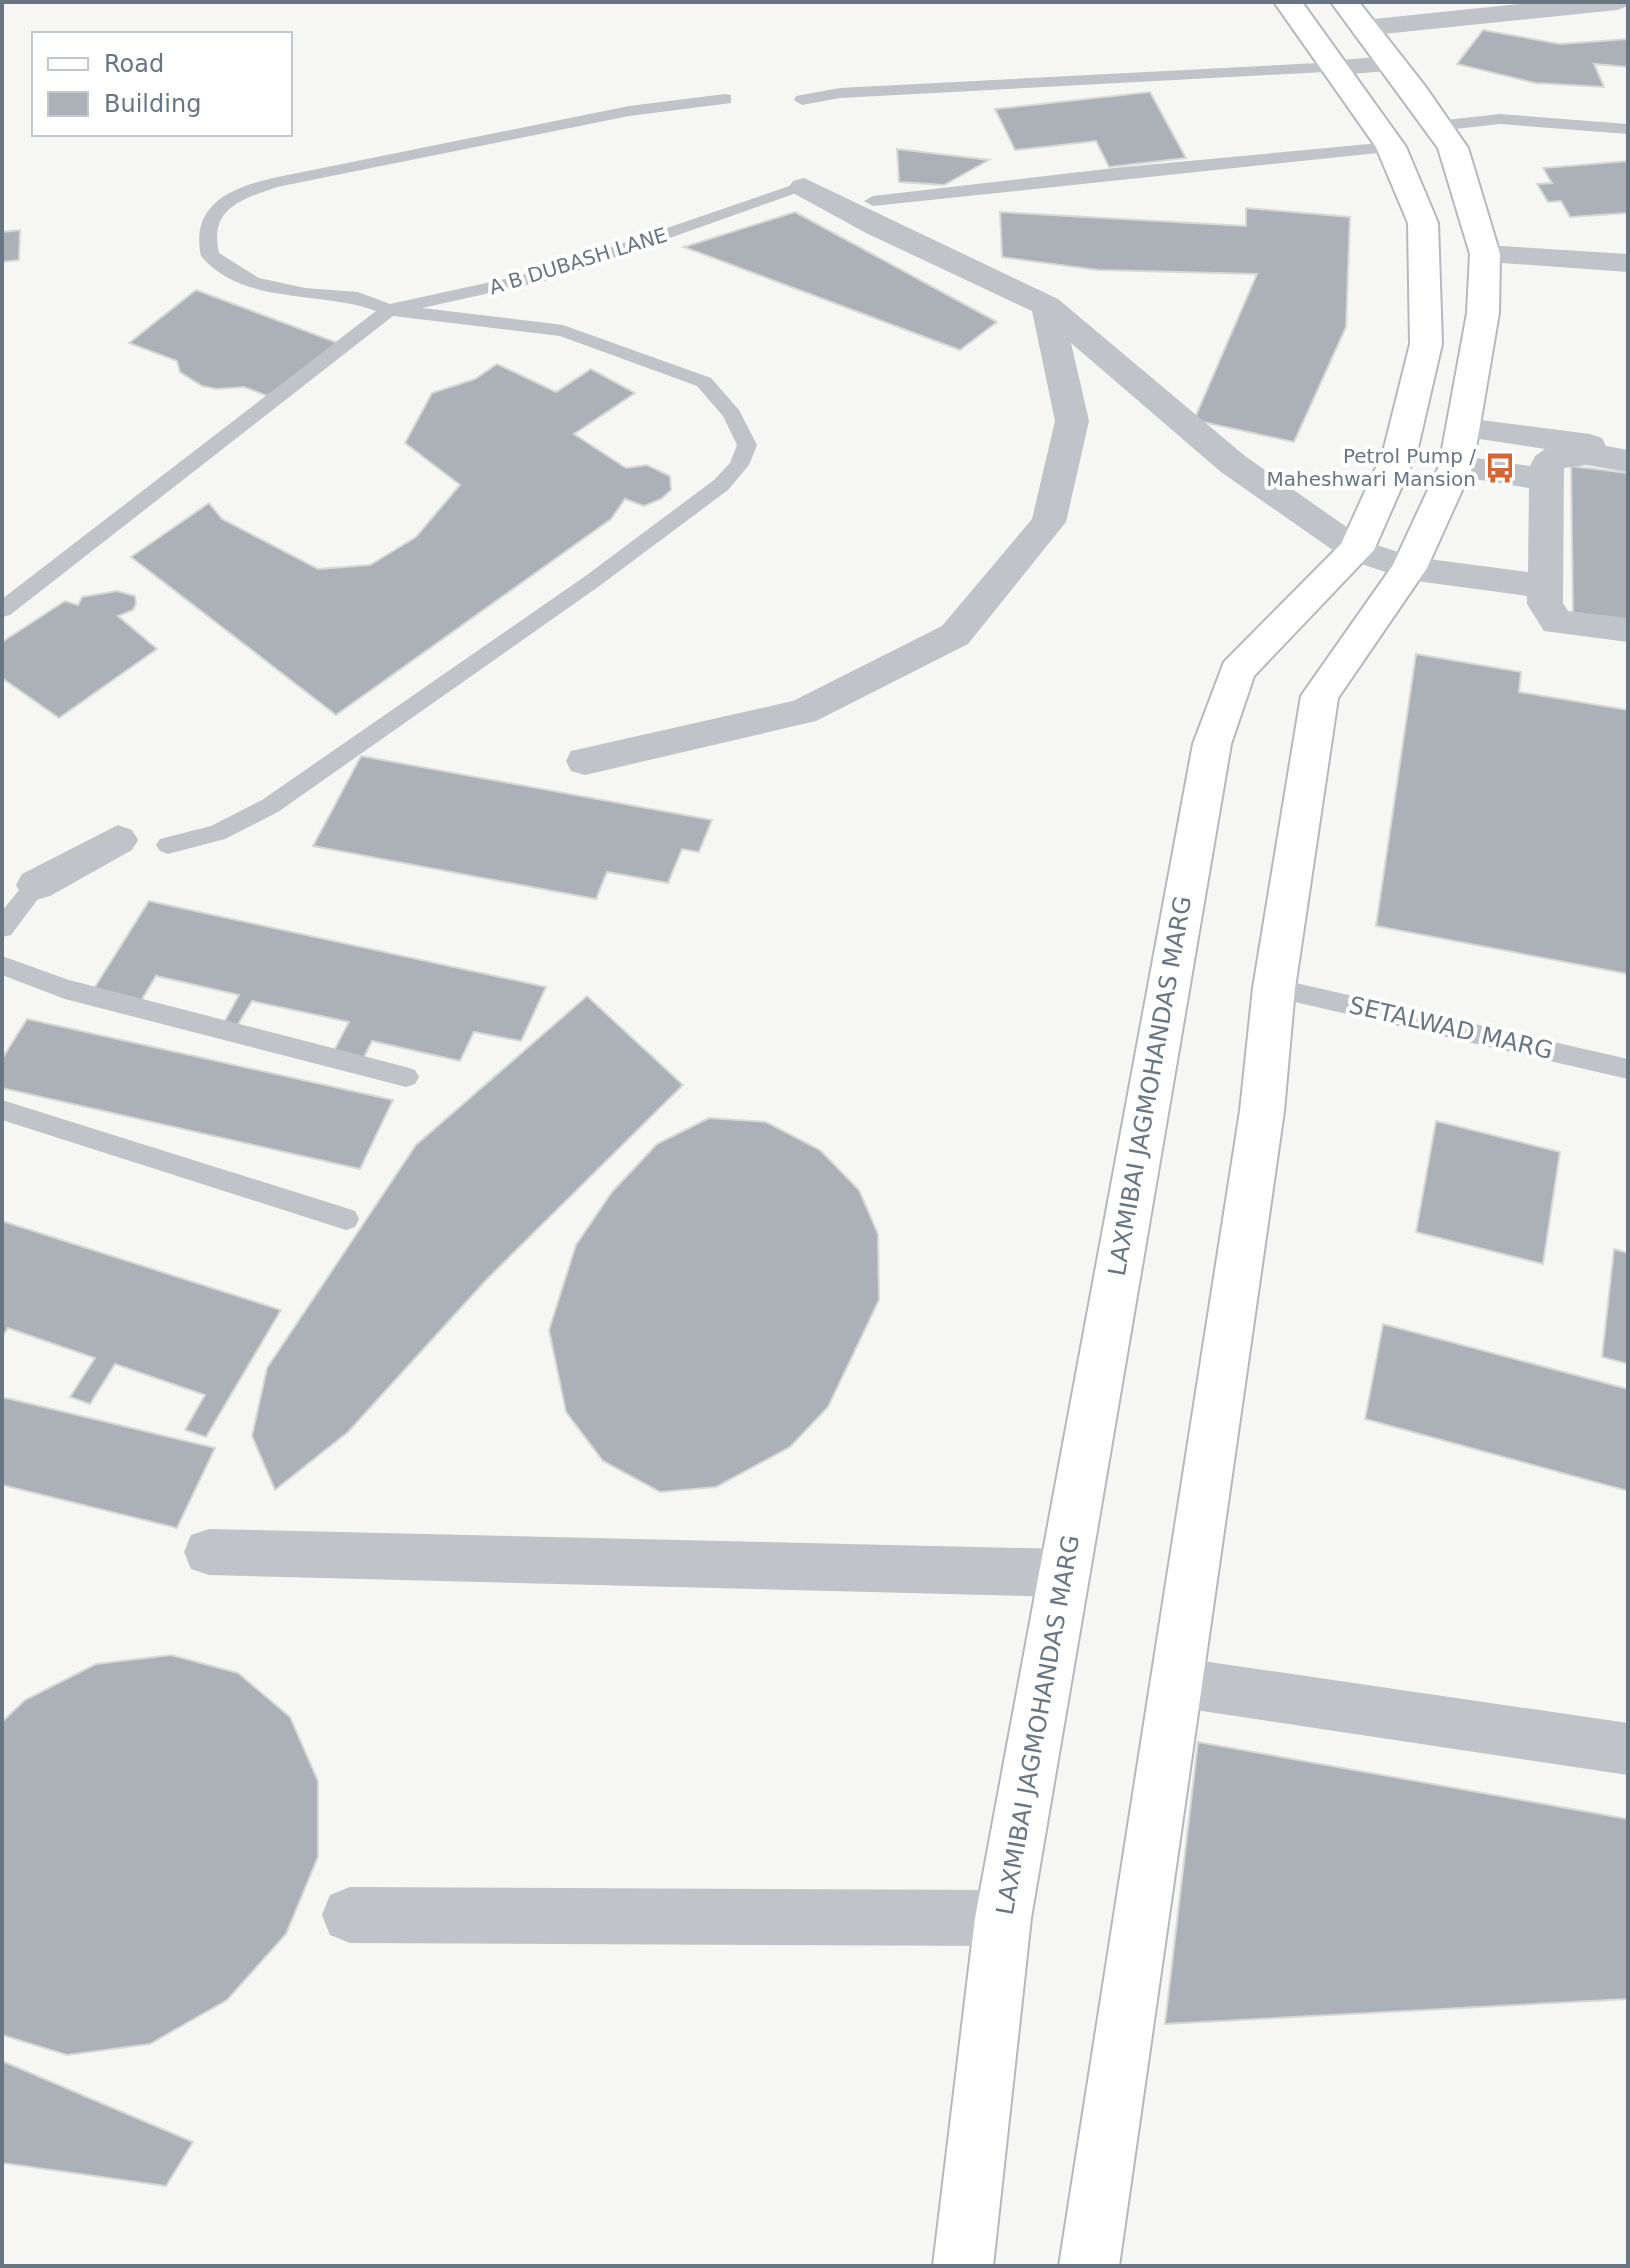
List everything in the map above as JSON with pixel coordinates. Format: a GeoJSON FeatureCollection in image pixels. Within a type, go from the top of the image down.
{"type":"FeatureCollection","features":[{"type":"Feature","properties":{"kind":"main road","name":"LAXMIBAI JAGMOHANDAS MARG"},"geometry":{"type":"LineString","coordinates":[[963,2266],[1003,1918],[1212,744],[1237,671],[1356,550],[1400,452],[1426,344],[1423,223],[1391,147],[1288,2]]}},
{"type":"Feature","properties":{"kind":"main road"},"geometry":{"type":"LineString","coordinates":[[1089,2266],[1262,1111],[1274,988],[1320,696],[1409,568],[1456,466],[1483,313],[1485,254],[1453,148],[1345,2]]}},
{"type":"Feature","properties":{"kind":"street"},"geometry":{"type":"LineString","coordinates":[[1364,28],[1617,2]]}},
{"type":"Feature","properties":{"kind":"street"},"geometry":{"type":"LineString","coordinates":[[1337,67],[1392,64]]}},
{"type":"Feature","properties":{"kind":"street","name":"A B DUBASH LANE"},"geometry":{"type":"LineString","coordinates":[[804,187],[877,227],[1047,306],[1233,464],[1356,550],[1409,568],[1545,586]]}},
{"type":"Feature","properties":{"kind":"street"},"geometry":{"type":"LineString","coordinates":[[1485,254],[1628,263]]}},
{"type":"Feature","properties":{"kind":"street"},"geometry":{"type":"LineString","coordinates":[[585,761],[803,712],[955,635],[1049,522],[1072,421],[1047,306]]}},
{"type":"Feature","properties":{"kind":"street"},"geometry":{"type":"LineString","coordinates":[[1465,428],[1628,451]]}},
{"type":"Feature","properties":{"kind":"street"},"geometry":{"type":"LineString","coordinates":[[1628,461],[1573,454],[1559,455],[1547,464],[1545,586],[1545,604],[1557,622],[1628,630]]}},
{"type":"Feature","properties":{"kind":"street"},"geometry":{"type":"LineString","coordinates":[[1456,466],[1547,480]]}},
{"type":"Feature","properties":{"kind":"street"},"geometry":{"type":"LineString","coordinates":[[36,885],[118,840]]}},
{"type":"Feature","properties":{"kind":"street"},"geometry":{"type":"LineString","coordinates":[[209,1552],[1066,1573]]}},
{"type":"Feature","properties":{"kind":"street"},"geometry":{"type":"LineString","coordinates":[[1175,1682],[1628,1749]]}},
{"type":"Feature","properties":{"kind":"street"},"geometry":{"type":"LineString","coordinates":[[350,1915],[1003,1918]]}},
{"type":"Feature","properties":{"kind":"lane"},"geometry":{"type":"LineString","coordinates":[[802,100],[840,93],[1337,67]]}},
{"type":"Feature","properties":{"kind":"lane"},"geometry":{"type":"LineString","coordinates":[[168,845],[217,833],[270,806],[591,582],[721,485],[739,465],[747,445],[732,414],[704,382],[563,331],[389,310],[358,298],[305,294],[253,282],[210,256],[204,237],[209,219],[237,195],[273,183],[629,111],[725,99]]}},
{"type":"Feature","properties":{"kind":"lane"},"geometry":{"type":"LineString","coordinates":[[1437,126],[1500,119],[1628,129]]}},
{"type":"Feature","properties":{"kind":"lane"},"geometry":{"type":"LineString","coordinates":[[873,201],[1114,173],[1391,147]]}},
{"type":"Feature","properties":{"kind":"lane","name":"A B DUBASH LANE"},"geometry":{"type":"LineString","coordinates":[[389,310],[550,274],[804,187]]}},
{"type":"Feature","properties":{"kind":"lane"},"geometry":{"type":"LineString","coordinates":[[2,610],[389,310]]}},
{"type":"Feature","properties":{"kind":"lane"},"geometry":{"type":"LineString","coordinates":[[2,928],[36,885]]}},
{"type":"Feature","properties":{"kind":"lane"},"geometry":{"type":"LineString","coordinates":[[2,965],[65,989],[406,1077]]}},
{"type":"Feature","properties":{"kind":"lane","name":"SETALWAD MARG"},"geometry":{"type":"LineString","coordinates":[[1274,988],[1628,1069]]}},
{"type":"Feature","properties":{"kind":"lane"},"geometry":{"type":"LineString","coordinates":[[2,1110],[346,1219]]}},
{"type":"Feature","properties":{"kind":"building"},"geometry":{"type":"Polygon","coordinates":[[[1483,30],[1560,44],[1628,39],[1628,67],[1594,64],[1604,87],[1535,83],[1457,64],[1483,30]]]}},
{"type":"Feature","properties":{"kind":"building"},"geometry":{"type":"Polygon","coordinates":[[[1150,92],[1186,158],[1109,167],[1096,141],[1015,150],[995,109],[1150,92]]]}},
{"type":"Feature","properties":{"kind":"building"},"geometry":{"type":"Polygon","coordinates":[[[897,149],[989,160],[944,185],[899,182],[897,149]]]}},
{"type":"Feature","properties":{"kind":"building"},"geometry":{"type":"Polygon","coordinates":[[[1628,161],[1628,213],[1570,217],[1561,201],[1548,202],[1537,184],[1552,183],[1543,168],[1628,161]]]}},
{"type":"Feature","properties":{"kind":"building"},"geometry":{"type":"Polygon","coordinates":[[[1246,208],[1350,217],[1346,327],[1294,442],[1194,420],[1257,274],[1098,270],[1002,257],[1000,212],[1246,226],[1246,208]]]}},
{"type":"Feature","properties":{"kind":"building"},"geometry":{"type":"Polygon","coordinates":[[[795,212],[997,322],[960,350],[684,247],[795,212]]]}},
{"type":"Feature","properties":{"kind":"building"},"geometry":{"type":"Polygon","coordinates":[[[20,230],[19,260],[2,262],[2,232],[20,230]]]}},
{"type":"Feature","properties":{"kind":"building"},"geometry":{"type":"Polygon","coordinates":[[[196,290],[338,343],[273,398],[244,387],[217,389],[202,386],[180,372],[177,361],[129,343],[196,290]]]}},
{"type":"Feature","properties":{"kind":"building"},"geometry":{"type":"Polygon","coordinates":[[[497,364],[556,392],[591,369],[635,393],[574,434],[626,468],[647,465],[670,476],[671,490],[661,499],[644,506],[625,499],[611,519],[336,715],[131,557],[209,503],[222,519],[318,569],[370,565],[416,537],[460,485],[405,443],[432,393],[475,379],[497,364]]]}},
{"type":"Feature","properties":{"kind":"building"},"geometry":{"type":"Polygon","coordinates":[[[1571,466],[1628,473],[1628,620],[1573,614],[1571,466]]]}},
{"type":"Feature","properties":{"kind":"building"},"geometry":{"type":"Polygon","coordinates":[[[117,591],[135,596],[136,604],[133,610],[118,616],[157,649],[59,718],[2,678],[2,642],[65,601],[78,605],[82,597],[117,591]]]}},
{"type":"Feature","properties":{"kind":"building"},"geometry":{"type":"Polygon","coordinates":[[[1416,654],[1521,672],[1519,692],[1628,710],[1628,974],[1376,926],[1416,654]]]}},
{"type":"Feature","properties":{"kind":"building"},"geometry":{"type":"Polygon","coordinates":[[[361,756],[712,820],[699,852],[682,849],[668,883],[607,872],[596,899],[313,846],[361,756]]]}},
{"type":"Feature","properties":{"kind":"building"},"geometry":{"type":"Polygon","coordinates":[[[149,901],[546,987],[521,1041],[474,1032],[460,1061],[372,1041],[360,1065],[330,1058],[349,1022],[252,1001],[234,1031],[221,1028],[239,995],[156,976],[136,1009],[88,998],[149,901]]]}},
{"type":"Feature","properties":{"kind":"building"},"geometry":{"type":"Polygon","coordinates":[[[587,996],[683,1085],[487,1279],[348,1432],[275,1490],[252,1436],[267,1368],[416,1145],[587,996]]]}},
{"type":"Feature","properties":{"kind":"building"},"geometry":{"type":"Polygon","coordinates":[[[27,1019],[393,1100],[360,1169],[2,1088],[2,1059],[27,1019]]]}},
{"type":"Feature","properties":{"kind":"building"},"geometry":{"type":"Polygon","coordinates":[[[709,1118],[766,1122],[820,1150],[859,1190],[878,1234],[879,1300],[828,1407],[790,1447],[716,1487],[660,1492],[603,1461],[566,1412],[549,1330],[576,1245],[612,1192],[657,1144],[709,1118]]]}},
{"type":"Feature","properties":{"kind":"building"},"geometry":{"type":"Polygon","coordinates":[[[1436,1121],[1560,1152],[1543,1264],[1416,1232],[1436,1121]]]}},
{"type":"Feature","properties":{"kind":"building"},"geometry":{"type":"Polygon","coordinates":[[[2,1221],[281,1310],[206,1437],[185,1430],[205,1395],[115,1364],[90,1404],[70,1397],[95,1358],[8,1328],[2,1337],[2,1221]]]}},
{"type":"Feature","properties":{"kind":"building"},"geometry":{"type":"Polygon","coordinates":[[[1614,1249],[1628,1253],[1628,1364],[1602,1357],[1614,1249]]]}},
{"type":"Feature","properties":{"kind":"building"},"geometry":{"type":"Polygon","coordinates":[[[1383,1324],[1628,1389],[1628,1491],[1365,1419],[1383,1324]]]}},
{"type":"Feature","properties":{"kind":"building"},"geometry":{"type":"Polygon","coordinates":[[[2,1397],[215,1448],[177,1528],[2,1485],[2,1397]]]}},
{"type":"Feature","properties":{"kind":"building"},"geometry":{"type":"Polygon","coordinates":[[[171,1655],[238,1673],[290,1717],[318,1781],[318,1857],[286,1934],[227,2000],[150,2044],[67,2055],[2,2035],[2,1722],[25,1700],[96,1664],[171,1655]]]}},
{"type":"Feature","properties":{"kind":"building"},"geometry":{"type":"Polygon","coordinates":[[[1198,1742],[1628,1819],[1628,1999],[1165,2024],[1198,1742]]]}},
{"type":"Feature","properties":{"kind":"building"},"geometry":{"type":"Polygon","coordinates":[[[2,2061],[193,2142],[166,2186],[2,2163],[2,2061]]]}},
{"type":"Feature","properties":{"kind":"place","name":"Petrol Pump / Maheshwari Mansion"},"geometry":{"type":"Point","coordinates":[1500,468]}}]}
